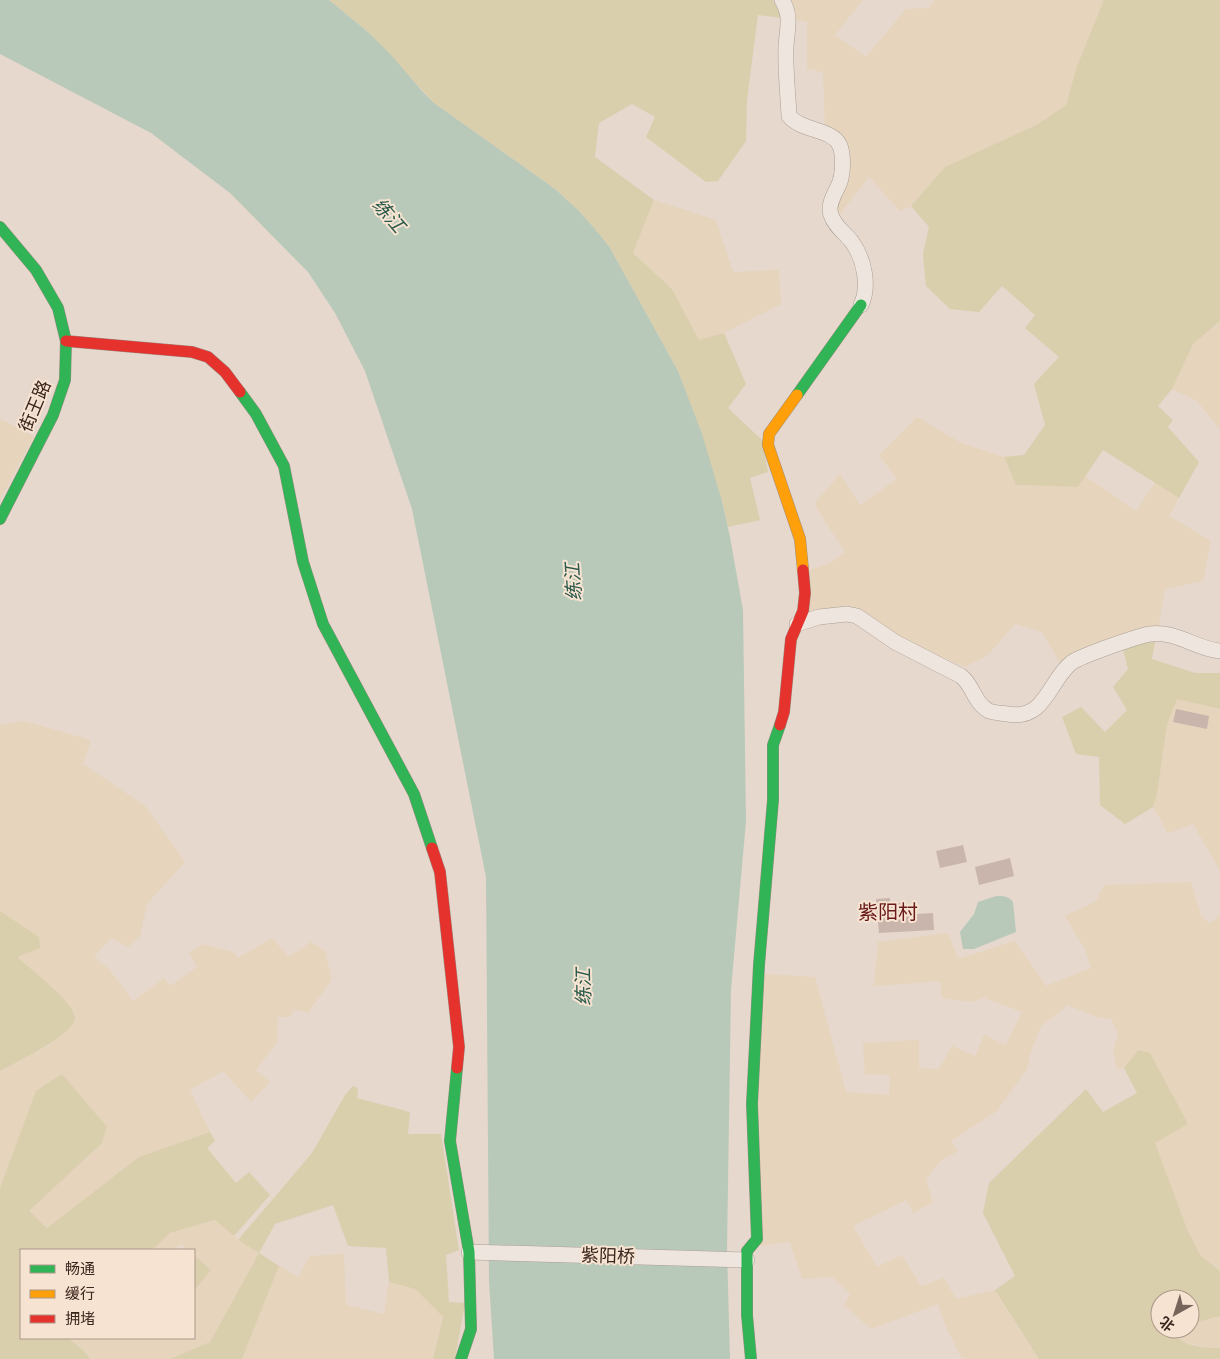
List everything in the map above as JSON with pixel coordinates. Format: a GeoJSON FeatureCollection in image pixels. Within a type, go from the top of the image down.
{"type":"FeatureCollection","features":[{"type":"Feature","properties":{"kind":"street"},"geometry":{"type":"LineString","coordinates":[[751,1359],[747,1315],[747,1251],[757,1239],[752,1104],[760,965],[773,800],[773,744],[784,712],[791,639],[803,611],[805,594],[800,539],[768,445],[768,440],[769,434],[861,305],[865,290],[864,270],[861,260],[852,242],[837,227],[830,214],[831,203],[841,176],[840,146],[833,138],[800,126],[789,116],[786,46],[789,21],[788,11],[782,0]]}},
{"type":"Feature","properties":{"kind":"street","name":"街王路"},"geometry":{"type":"LineString","coordinates":[[0,227],[36,270],[58,308],[66,341],[65,380],[52,415],[0,519]]}},
{"type":"Feature","properties":{"kind":"street"},"geometry":{"type":"LineString","coordinates":[[66,341],[192,352],[208,358],[226,372],[256,414],[284,466],[303,562],[323,624],[414,794],[440,872],[459,1047],[450,1141],[469,1252],[471,1329],[462,1359]]}},
{"type":"Feature","properties":{"kind":"street"},"geometry":{"type":"LineString","coordinates":[[797,624],[820,617],[847,614],[857,616],[895,642],[961,676],[968,683],[978,701],[989,710],[1017,716],[1027,713],[1040,705],[1063,671],[1074,661],[1148,635],[1169,635],[1201,647],[1220,651]]}},
{"type":"Feature","properties":{"kind":"street","name":"紫阳桥"},"geometry":{"type":"LineString","coordinates":[[469,1252],[747,1260]]}},
{"type":"Feature","properties":{"kind":"shaded area"},"geometry":{"type":"Polygon","coordinates":[[[329,0],[773,0],[782,18],[758,15],[747,100],[746,141],[718,181],[706,182],[646,137],[655,117],[632,104],[599,123],[595,157],[654,200],[633,253],[672,289],[699,340],[724,333],[746,384],[728,408],[762,440],[768,472],[750,478],[760,520],[728,527],[722,501],[678,371],[610,248],[579,211],[555,189],[434,103],[368,32],[329,0]]]}},
{"type":"Feature","properties":{"kind":"shaded area"},"geometry":{"type":"Polygon","coordinates":[[[863,0],[835,35],[866,57],[906,9],[929,8],[935,0],[1104,0],[1077,66],[1066,105],[1038,124],[945,167],[911,206],[900,211],[869,177],[840,214],[833,206],[850,172],[844,142],[825,130],[823,72],[807,69],[807,21],[794,20],[790,1],[863,0]]]}},
{"type":"Feature","properties":{"kind":"shaded area"},"geometry":{"type":"Polygon","coordinates":[[[1104,0],[1220,0],[1220,321],[1193,344],[1172,389],[1158,406],[1173,420],[1168,427],[1199,462],[1179,498],[1103,450],[1078,487],[1016,485],[1004,457],[1024,455],[1045,425],[1034,384],[1059,357],[1025,328],[1035,315],[1002,286],[979,312],[950,309],[926,286],[923,254],[929,227],[911,206],[945,167],[1038,124],[1066,105],[1077,66],[1104,0]]]}},
{"type":"Feature","properties":{"kind":"shaded area"},"geometry":{"type":"Polygon","coordinates":[[[654,200],[716,220],[733,272],[779,270],[781,304],[724,333],[699,341],[672,289],[633,253],[654,200]]]}},
{"type":"Feature","properties":{"kind":"shaded area"},"geometry":{"type":"Polygon","coordinates":[[[1220,321],[1220,429],[1197,401],[1172,389],[1193,344],[1220,321]]]}},
{"type":"Feature","properties":{"kind":"shaded area"},"geometry":{"type":"Polygon","coordinates":[[[917,417],[961,443],[1004,457],[1016,485],[1078,487],[1085,476],[1136,511],[1155,483],[1179,498],[1169,516],[1211,541],[1203,581],[1165,589],[1158,629],[1059,662],[1042,632],[1015,624],[989,654],[965,667],[907,642],[875,621],[809,615],[810,570],[830,563],[845,552],[814,504],[840,474],[860,505],[897,479],[879,455],[917,417]]]}},
{"type":"Feature","properties":{"kind":"shaded area"},"geometry":{"type":"Polygon","coordinates":[[[0,419],[34,437],[0,499],[0,419]]]}},
{"type":"Feature","properties":{"kind":"shaded area"},"geometry":{"type":"Polygon","coordinates":[[[1156,637],[1152,659],[1195,673],[1220,673],[1220,709],[1177,699],[1167,725],[1157,794],[1153,807],[1125,824],[1100,805],[1099,757],[1076,754],[1062,717],[1081,707],[1105,732],[1127,710],[1113,687],[1128,669],[1122,646],[1156,637]]]}},
{"type":"Feature","properties":{"kind":"shaded area"},"geometry":{"type":"Polygon","coordinates":[[[1177,699],[1220,709],[1220,870],[1193,824],[1168,833],[1153,807],[1157,794],[1167,725],[1177,699]]]}},
{"type":"Feature","properties":{"kind":"shaded area"},"geometry":{"type":"Polygon","coordinates":[[[24,721],[91,740],[83,764],[145,806],[185,862],[147,904],[140,936],[128,947],[111,938],[94,957],[109,969],[133,1001],[164,978],[170,986],[197,967],[189,953],[202,944],[233,952],[238,958],[272,938],[289,957],[311,942],[325,951],[332,979],[308,1013],[294,1009],[290,1017],[278,1017],[277,1042],[256,1070],[270,1082],[251,1102],[223,1071],[190,1090],[210,1132],[139,1157],[48,1228],[29,1211],[102,1143],[4,1181],[0,1188],[0,1071],[48,1046],[75,1019],[74,1012],[53,988],[16,957],[39,937],[0,911],[0,725],[24,721]]]}},
{"type":"Feature","properties":{"kind":"shaded area"},"geometry":{"type":"Polygon","coordinates":[[[1191,882],[1201,916],[1210,924],[1220,914],[1220,1271],[1200,1255],[1187,1229],[1154,1143],[1138,1050],[1124,1068],[1117,1069],[1113,1051],[1118,1034],[1111,1019],[1096,1017],[1068,1005],[1041,1026],[1031,1051],[1027,1069],[997,1111],[951,1141],[958,1151],[939,1162],[926,1180],[933,1202],[914,1213],[906,1200],[853,1226],[877,1267],[902,1255],[921,1286],[944,1278],[956,1299],[995,1290],[1039,1359],[962,1359],[945,1325],[938,1304],[871,1329],[844,1305],[850,1294],[832,1277],[802,1279],[790,1242],[757,1246],[758,1106],[764,974],[815,977],[846,1092],[889,1095],[890,1075],[865,1074],[863,1043],[919,1040],[919,1068],[939,1069],[952,1046],[975,1056],[984,1035],[1006,1045],[1022,1012],[984,998],[970,1002],[942,998],[940,981],[874,986],[878,942],[948,933],[958,959],[1015,941],[1046,986],[1091,968],[1085,949],[1065,916],[1095,902],[1105,885],[1191,882]]]}},
{"type":"Feature","properties":{"kind":"shaded area"},"geometry":{"type":"Polygon","coordinates":[[[0,911],[39,937],[40,948],[17,957],[60,995],[68,1004],[75,1018],[72,1025],[55,1040],[0,1071],[0,911]]]}},
{"type":"Feature","properties":{"kind":"shaded area"},"geometry":{"type":"Polygon","coordinates":[[[1138,1050],[1150,1053],[1188,1124],[1155,1143],[1187,1229],[1200,1255],[1220,1271],[1220,1316],[1200,1321],[1200,1289],[1150,1289],[1150,1339],[1179,1339],[1202,1347],[1220,1348],[1220,1359],[1039,1359],[995,1290],[1015,1276],[983,1213],[989,1183],[1086,1089],[1103,1112],[1137,1093],[1124,1068],[1138,1050]]]}},
{"type":"Feature","properties":{"kind":"shaded area"},"geometry":{"type":"Polygon","coordinates":[[[62,1074],[107,1127],[102,1143],[29,1211],[47,1228],[139,1157],[210,1132],[215,1141],[207,1148],[236,1183],[249,1172],[270,1195],[234,1236],[215,1220],[170,1233],[153,1249],[20,1249],[20,1339],[69,1339],[84,1351],[90,1359],[0,1359],[0,1188],[36,1091],[62,1074]]]}},
{"type":"Feature","properties":{"kind":"shaded area"},"geometry":{"type":"Polygon","coordinates":[[[353,1086],[358,1088],[357,1098],[410,1112],[408,1134],[441,1134],[459,1250],[446,1255],[449,1302],[465,1303],[455,1359],[433,1359],[443,1317],[415,1289],[389,1282],[386,1248],[348,1246],[333,1205],[275,1224],[259,1253],[238,1240],[312,1153],[345,1095],[353,1086]]]}},
{"type":"Feature","properties":{"kind":"shaded area"},"geometry":{"type":"Polygon","coordinates":[[[216,1220],[238,1240],[259,1253],[210,1342],[170,1359],[90,1359],[84,1351],[69,1339],[195,1339],[195,1290],[211,1270],[195,1256],[195,1249],[187,1249],[181,1244],[174,1249],[153,1249],[170,1233],[216,1220]]]}},
{"type":"Feature","properties":{"kind":"shaded area"},"geometry":{"type":"Polygon","coordinates":[[[259,1253],[279,1266],[242,1359],[170,1359],[210,1342],[259,1253]]]}},
{"type":"Feature","properties":{"kind":"shaded area"},"geometry":{"type":"Polygon","coordinates":[[[344,1254],[346,1305],[384,1314],[389,1282],[415,1289],[443,1317],[433,1359],[242,1359],[279,1266],[298,1277],[310,1256],[344,1254]]]}},
{"type":"Feature","properties":{"kind":"shaded area"},"geometry":{"type":"Polygon","coordinates":[[[195,1256],[211,1270],[195,1290],[195,1256]]]}},
{"type":"Feature","properties":{"kind":"shaded area"},"geometry":{"type":"Polygon","coordinates":[[[1220,1316],[1220,1348],[1209,1349],[1178,1339],[1200,1339],[1200,1321],[1220,1316]]]}},
{"type":"Feature","properties":{"kind":"water","name":"练江"},"geometry":{"type":"Polygon","coordinates":[[[0,0],[329,0],[368,32],[434,103],[555,189],[579,211],[610,248],[678,371],[702,434],[722,501],[743,610],[746,821],[731,990],[727,1250],[730,1359],[494,1359],[489,1281],[486,877],[412,509],[365,371],[335,313],[308,272],[230,193],[151,133],[0,54],[0,0]]]}},
{"type":"Feature","properties":{"kind":"water"},"geometry":{"type":"Polygon","coordinates":[[[996,896],[1008,897],[1013,902],[1016,932],[974,949],[963,949],[960,932],[974,914],[978,902],[996,896]]]}},
{"type":"Feature","properties":{"kind":"building"},"geometry":{"type":"Polygon","coordinates":[[[1176,709],[1209,716],[1207,729],[1173,722],[1176,709]]]}},
{"type":"Feature","properties":{"kind":"building"},"geometry":{"type":"Polygon","coordinates":[[[963,845],[967,862],[940,868],[936,851],[963,845]]]}},
{"type":"Feature","properties":{"kind":"building"},"geometry":{"type":"Polygon","coordinates":[[[1010,858],[1014,876],[979,885],[975,867],[1010,858]]]}},
{"type":"Feature","properties":{"kind":"building"},"geometry":{"type":"Polygon","coordinates":[[[890,898],[890,903],[901,903],[901,915],[933,913],[934,930],[879,933],[876,899],[890,898]]]}},
{"type":"Feature","properties":{"kind":"traffic: fast"},"geometry":{"type":"LineString","coordinates":[[0,227],[36,270],[58,308],[66,341],[65,380],[53,415],[0,519]]}},
{"type":"Feature","properties":{"kind":"traffic: fast"},"geometry":{"type":"LineString","coordinates":[[797,395],[861,305]]}},
{"type":"Feature","properties":{"kind":"traffic: fast"},"geometry":{"type":"LineString","coordinates":[[240,392],[256,414],[284,466],[303,562],[323,624],[414,794],[432,848]]}},
{"type":"Feature","properties":{"kind":"traffic: fast"},"geometry":{"type":"LineString","coordinates":[[751,1359],[747,1315],[747,1251],[757,1239],[752,1104],[759,965],[773,800],[773,745],[780,725]]}},
{"type":"Feature","properties":{"kind":"traffic: fast"},"geometry":{"type":"LineString","coordinates":[[457,1068],[450,1141],[469,1252],[471,1329],[461,1359]]}},
{"type":"Feature","properties":{"kind":"traffic: slow"},"geometry":{"type":"LineString","coordinates":[[797,395],[769,434],[768,445],[800,539],[803,570]]}},
{"type":"Feature","properties":{"kind":"traffic: jam"},"geometry":{"type":"LineString","coordinates":[[66,341],[192,352],[208,357],[225,372],[240,392]]}},
{"type":"Feature","properties":{"kind":"traffic: jam"},"geometry":{"type":"LineString","coordinates":[[780,725],[784,712],[791,639],[803,611],[805,593],[803,570]]}},
{"type":"Feature","properties":{"kind":"traffic: jam"},"geometry":{"type":"LineString","coordinates":[[432,848],[440,872],[459,1047],[457,1068]]}},
{"type":"Feature","properties":{"kind":"district","name":"紫阳村"},"geometry":{"type":"Point","coordinates":[888,912]}}]}
